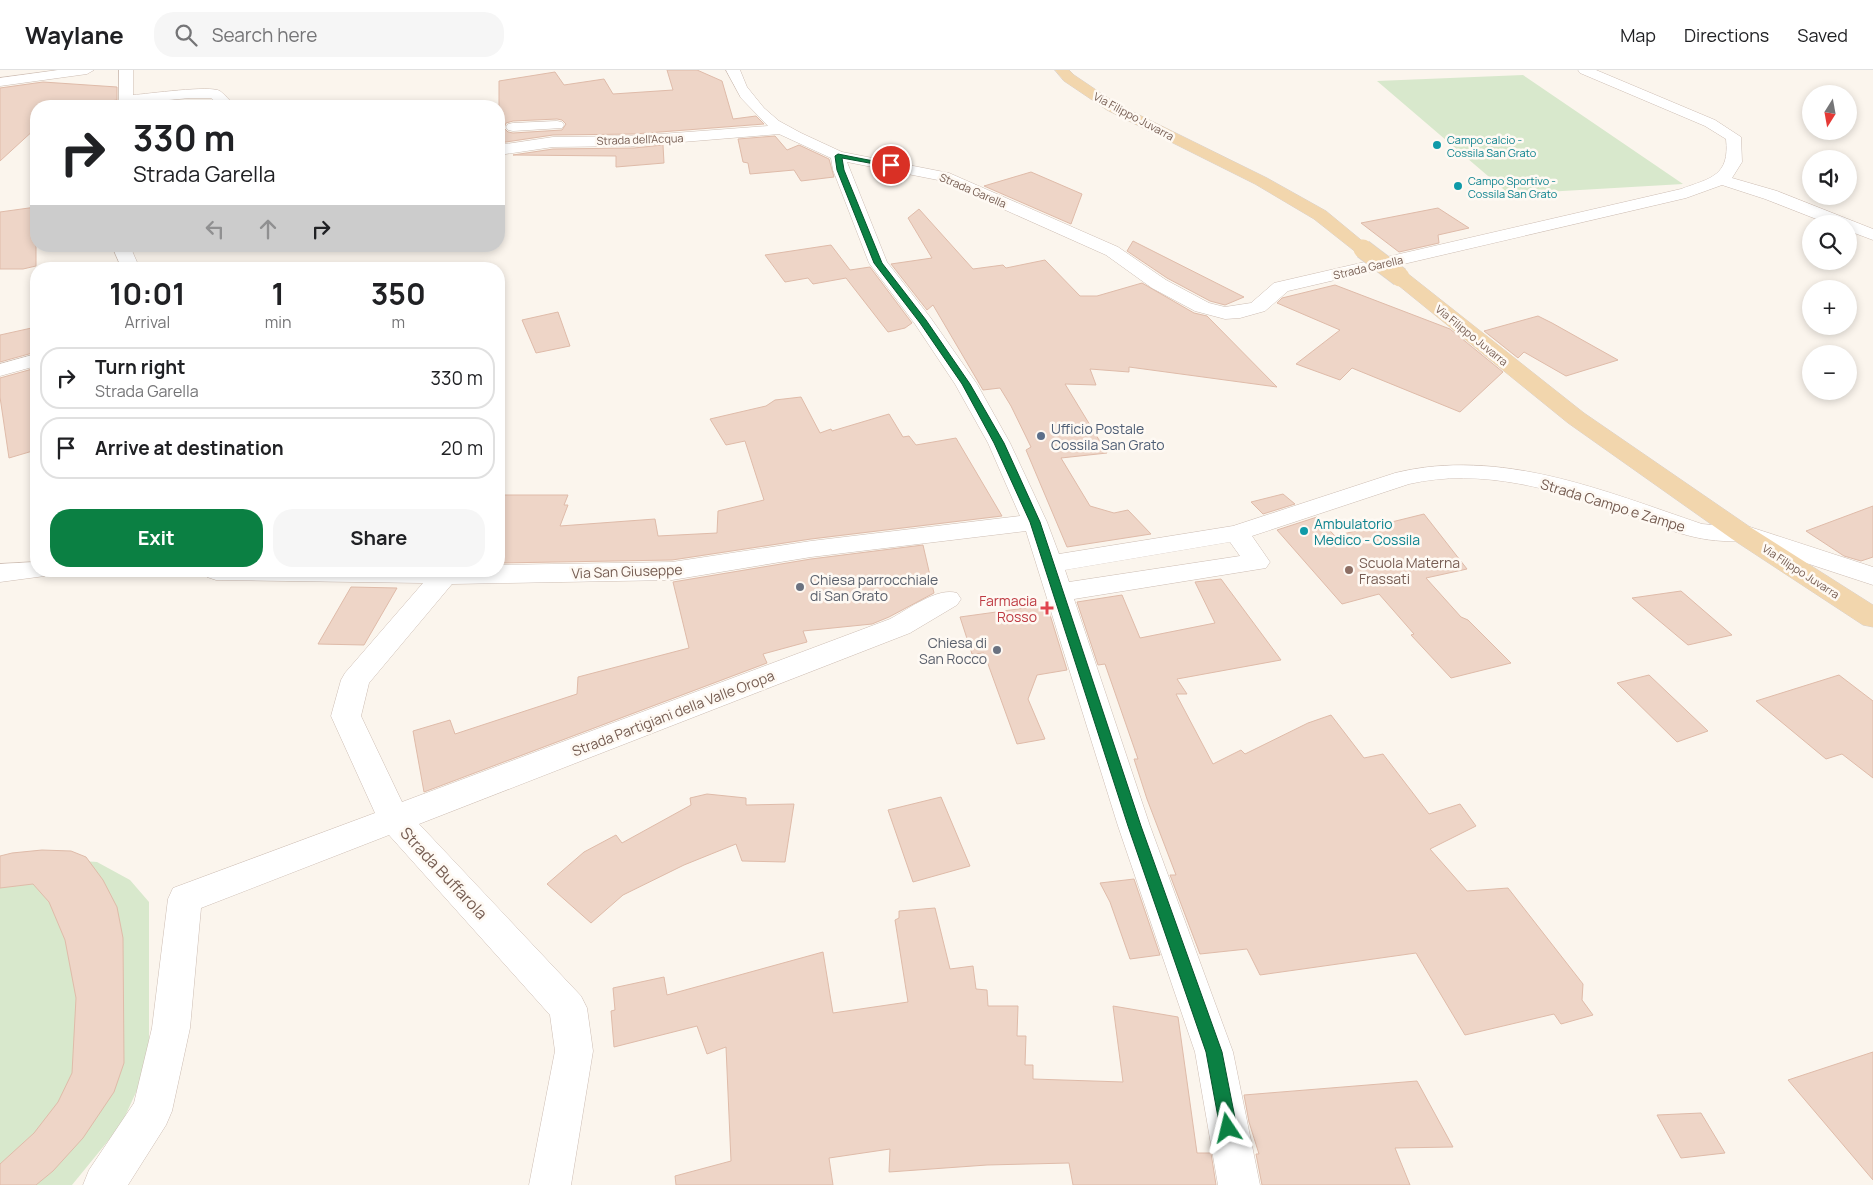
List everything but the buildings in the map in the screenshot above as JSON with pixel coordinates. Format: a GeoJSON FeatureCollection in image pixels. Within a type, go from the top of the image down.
{"type":"FeatureCollection","features":[{"type":"Feature","properties":{"kind":"main road","name":"Via Filippo Juvarra"},"geometry":{"type":"LineString","coordinates":[[1062,70],[1069,78],[1112,107],[1261,181],[1320,215],[1576,418],[1741,533],[1873,618]]}},
{"type":"Feature","properties":{"kind":"street"},"geometry":{"type":"LineString","coordinates":[[0,82],[87,70]]}},
{"type":"Feature","properties":{"kind":"street"},"geometry":{"type":"LineString","coordinates":[[123,100],[126,70]]}},
{"type":"Feature","properties":{"kind":"street","name":"Strada Garella"},"geometry":{"type":"LineString","coordinates":[[733,70],[737,84],[756,107],[782,129],[838,156],[943,176],[1112,251],[1159,284],[1202,307],[1225,313],[1240,312],[1258,307],[1281,287],[1686,193],[1720,180]]}},
{"type":"Feature","properties":{"kind":"street"},"geometry":{"type":"LineString","coordinates":[[1585,70],[1710,123],[1733,137],[1736,153],[1731,172],[1720,180]]}},
{"type":"Feature","properties":{"kind":"street"},"geometry":{"type":"LineString","coordinates":[[145,100],[190,94],[215,94],[221,100]]}},
{"type":"Feature","properties":{"kind":"street"},"geometry":{"type":"LineString","coordinates":[[596,141],[602,124]]}},
{"type":"Feature","properties":{"kind":"street"},"geometry":{"type":"LineString","coordinates":[[513,127],[573,125]]}},
{"type":"Feature","properties":{"kind":"street","name":"Strada dell'Acqua"},"geometry":{"type":"LineString","coordinates":[[505,149],[553,142],[706,136],[782,129]]}},
{"type":"Feature","properties":{"kind":"street"},"geometry":{"type":"LineString","coordinates":[[838,156],[841,170],[878,263],[923,321],[966,384],[999,443],[1035,522],[1134,826],[1214,1052],[1239,1185]]}},
{"type":"Feature","properties":{"kind":"street"},"geometry":{"type":"LineString","coordinates":[[1720,180],[1771,194],[1824,215]]}},
{"type":"Feature","properties":{"kind":"street"},"geometry":{"type":"LineString","coordinates":[[1857,228],[1873,235]]}},
{"type":"Feature","properties":{"kind":"street"},"geometry":{"type":"LineString","coordinates":[[0,370],[30,362]]}},
{"type":"Feature","properties":{"kind":"street","name":"Strada Campo e Zampe"},"geometry":{"type":"LineString","coordinates":[[1050,564],[1236,533],[1378,486],[1431,473],[1467,471],[1508,475],[1565,487],[1698,531],[1716,534],[1741,533],[1873,576]]}},
{"type":"Feature","properties":{"kind":"street","name":"Via San Giuseppe"},"geometry":{"type":"LineString","coordinates":[[505,574],[672,571],[811,549],[1035,522]]}},
{"type":"Feature","properties":{"kind":"street"},"geometry":{"type":"LineString","coordinates":[[1059,592],[1257,562],[1236,533]]}},
{"type":"Feature","properties":{"kind":"street"},"geometry":{"type":"LineString","coordinates":[[0,573],[30,570]]}},
{"type":"Feature","properties":{"kind":"street","name":"Strada Buffarola"},"geometry":{"type":"LineString","coordinates":[[443,577],[355,680],[346,716],[394,819],[568,1008],[574,1051],[550,1185]]}},
{"type":"Feature","properties":{"kind":"street","name":"Strada Partigiani della Valle Oropa"},"geometry":{"type":"LineString","coordinates":[[104,1185],[152,1111],[171,1028],[185,899],[900,626],[948,599]]}},
{"type":"Feature","properties":{"kind":"green space"},"geometry":{"type":"Polygon","coordinates":[[[1523,75],[1683,184],[1509,194],[1377,81],[1523,75]]]}},
{"type":"Feature","properties":{"kind":"green space"},"geometry":{"type":"Polygon","coordinates":[[[55,859],[97,862],[130,880],[149,902],[149,1064],[121,1125],[72,1185],[0,1185],[0,878],[55,859]]]}},
{"type":"Feature","properties":{"kind":"place","name":"Campo calcio - Cossila San Grato"},"geometry":{"type":"Point","coordinates":[1437,145]}},
{"type":"Feature","properties":{"kind":"place","name":"Campo Sportivo - Cossila San Grato"},"geometry":{"type":"Point","coordinates":[1458,186]}},
{"type":"Feature","properties":{"kind":"place","name":"Ufficio Postale Cossila San Grato"},"geometry":{"type":"Point","coordinates":[1041,436]}},
{"type":"Feature","properties":{"kind":"place","name":"Ambulatorio Medico - Cossila"},"geometry":{"type":"Point","coordinates":[1304,531]}},
{"type":"Feature","properties":{"kind":"place","name":"Scuola Materna Frassati"},"geometry":{"type":"Point","coordinates":[1349,570]}},
{"type":"Feature","properties":{"kind":"place","name":"Chiesa parrocchiale di San Grato"},"geometry":{"type":"Point","coordinates":[800,587]}},
{"type":"Feature","properties":{"kind":"place","name":"Farmacia Rosso"},"geometry":{"type":"Point","coordinates":[1047,608]}},
{"type":"Feature","properties":{"kind":"place","name":"Chiesa di San Rocco"},"geometry":{"type":"Point","coordinates":[997,650]}},
{"type":"Feature","properties":{"kind":"route"},"geometry":{"type":"LineString","coordinates":[[891,165],[838,156],[841,170],[878,263],[923,321],[966,384],[999,443],[1035,522],[1134,826],[1214,1052],[1228,1128]]}}]}
